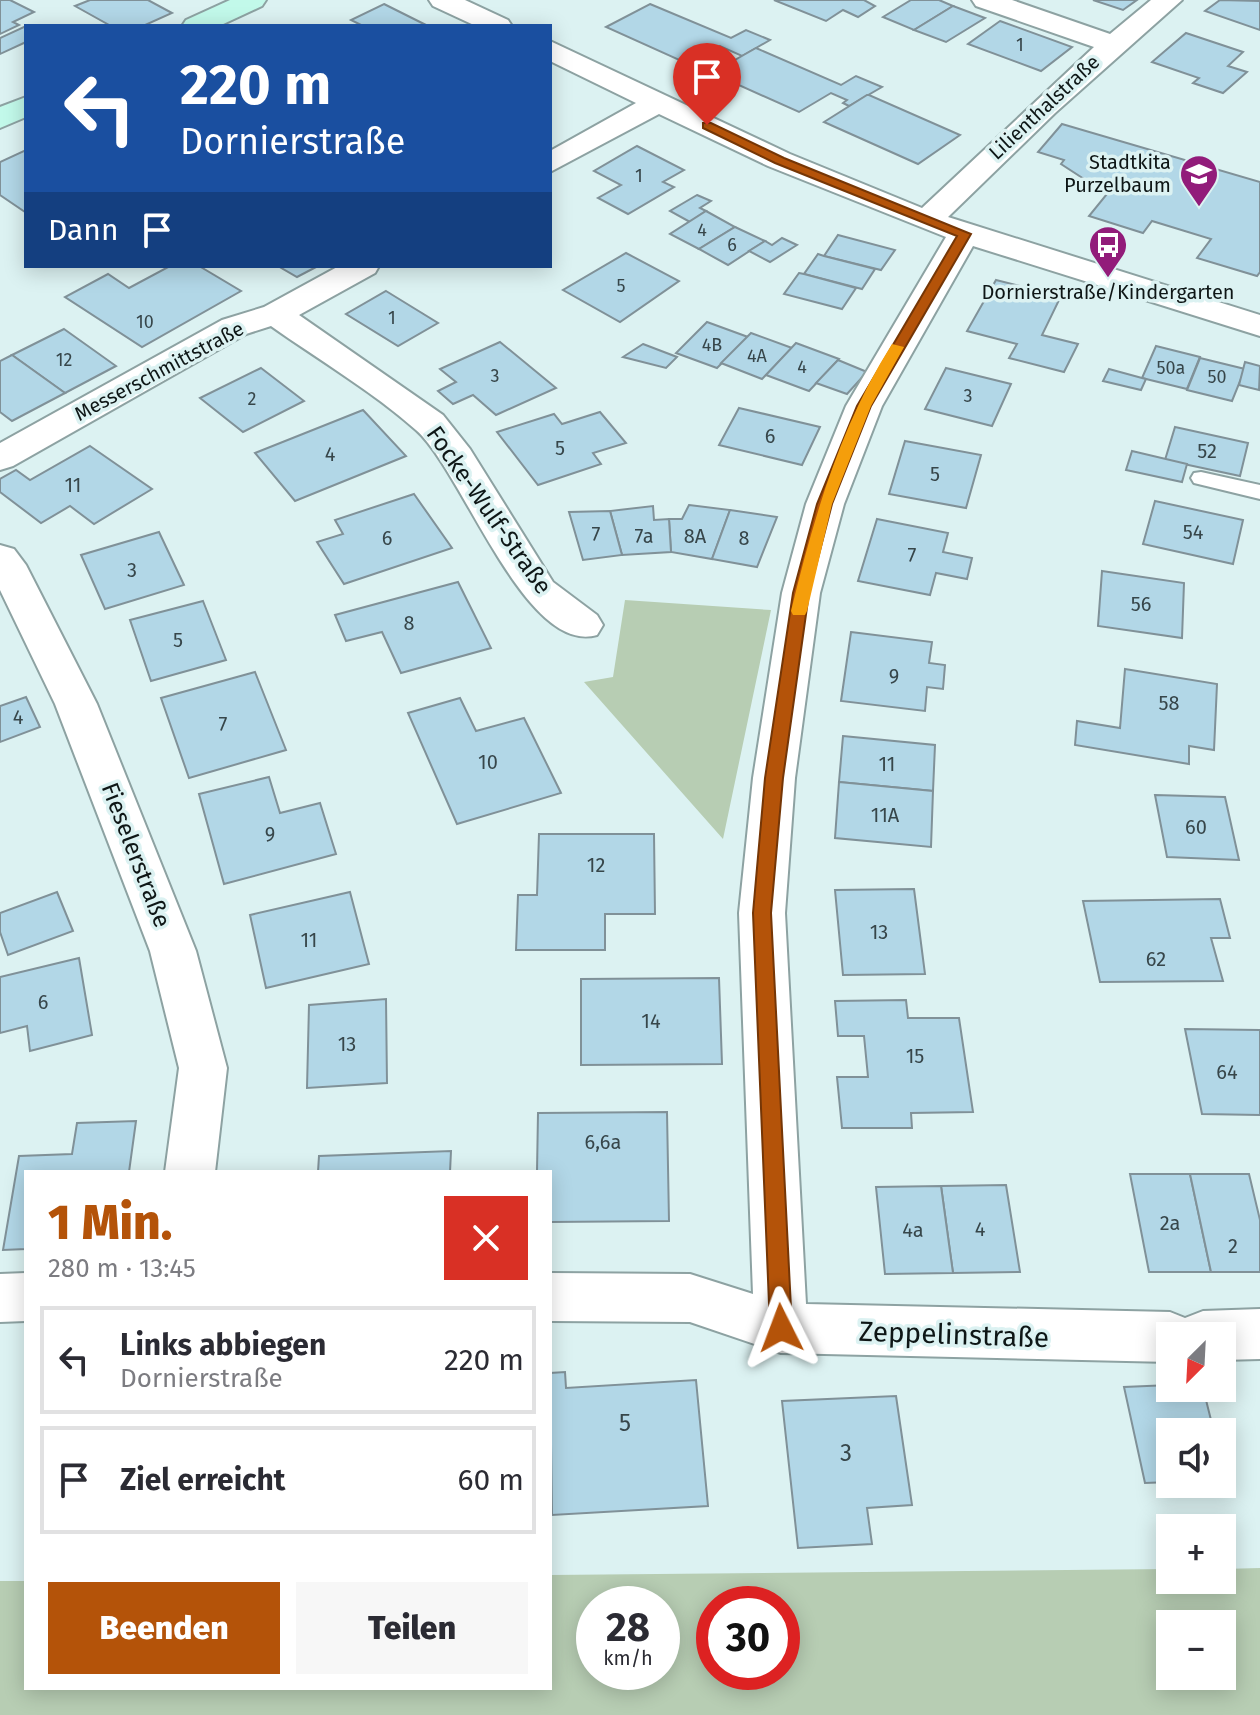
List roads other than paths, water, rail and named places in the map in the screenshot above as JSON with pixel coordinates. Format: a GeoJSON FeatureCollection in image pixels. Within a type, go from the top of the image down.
{"type":"FeatureCollection","features":[{"type":"Feature","properties":{"kind":"street"},"geometry":{"type":"LineString","coordinates":[[200,24],[252,0]]}},
{"type":"Feature","properties":{"kind":"street"},"geometry":{"type":"LineString","coordinates":[[443,0],[494,24]]}},
{"type":"Feature","properties":{"kind":"street"},"geometry":{"type":"LineString","coordinates":[[986,0],[1112,44]]}},
{"type":"Feature","properties":{"kind":"street","name":"Lilienthalstraße"},"geometry":{"type":"LineString","coordinates":[[927,221],[1017,131],[1112,44],[1168,0]]}},
{"type":"Feature","properties":{"kind":"street"},"geometry":{"type":"LineString","coordinates":[[552,51],[779,160],[927,221],[1260,326]]}},
{"type":"Feature","properties":{"kind":"street"},"geometry":{"type":"LineString","coordinates":[[552,162],[659,102]]}},
{"type":"Feature","properties":{"kind":"street"},"geometry":{"type":"LineString","coordinates":[[0,119],[24,107]]}},
{"type":"Feature","properties":{"kind":"street"},"geometry":{"type":"LineString","coordinates":[[781,1328],[762,913],[774,778],[801,593],[825,504],[864,406],[964,234]]}},
{"type":"Feature","properties":{"kind":"street","name":"Messerschmittstraße"},"geometry":{"type":"LineString","coordinates":[[0,458],[234,327],[276,314],[359,268]]}},
{"type":"Feature","properties":{"kind":"street","name":"Focke-Wulf-Straße"},"geometry":{"type":"LineString","coordinates":[[276,314],[430,423],[457,457],[539,591],[583,625]]}},
{"type":"Feature","properties":{"kind":"street","name":"Fieselerstraße"},"geometry":{"type":"LineString","coordinates":[[0,558],[7,565],[76,704],[132,839],[173,951],[203,1068],[190,1170]]}},
{"type":"Feature","properties":{"kind":"street"},"geometry":{"type":"LineString","coordinates":[[0,1298],[24,1297]]}},
{"type":"Feature","properties":{"kind":"street","name":"Zeppelinstraße"},"geometry":{"type":"LineString","coordinates":[[552,1297],[690,1298],[781,1328],[1156,1337]]}},
{"type":"Feature","properties":{"kind":"street"},"geometry":{"type":"LineString","coordinates":[[1236,1335],[1260,1334]]}},
{"type":"Feature","properties":{"kind":"lane"},"geometry":{"type":"LineString","coordinates":[[1201,478],[1260,492]]}},
{"type":"Feature","properties":{"kind":"place","name":"Stadtkita Purzelbaum"},"geometry":{"type":"Point","coordinates":[1199,208]}},
{"type":"Feature","properties":{"kind":"place","name":"Dornierstraße/Kindergarten"},"geometry":{"type":"Point","coordinates":[1108,279]}}]}
